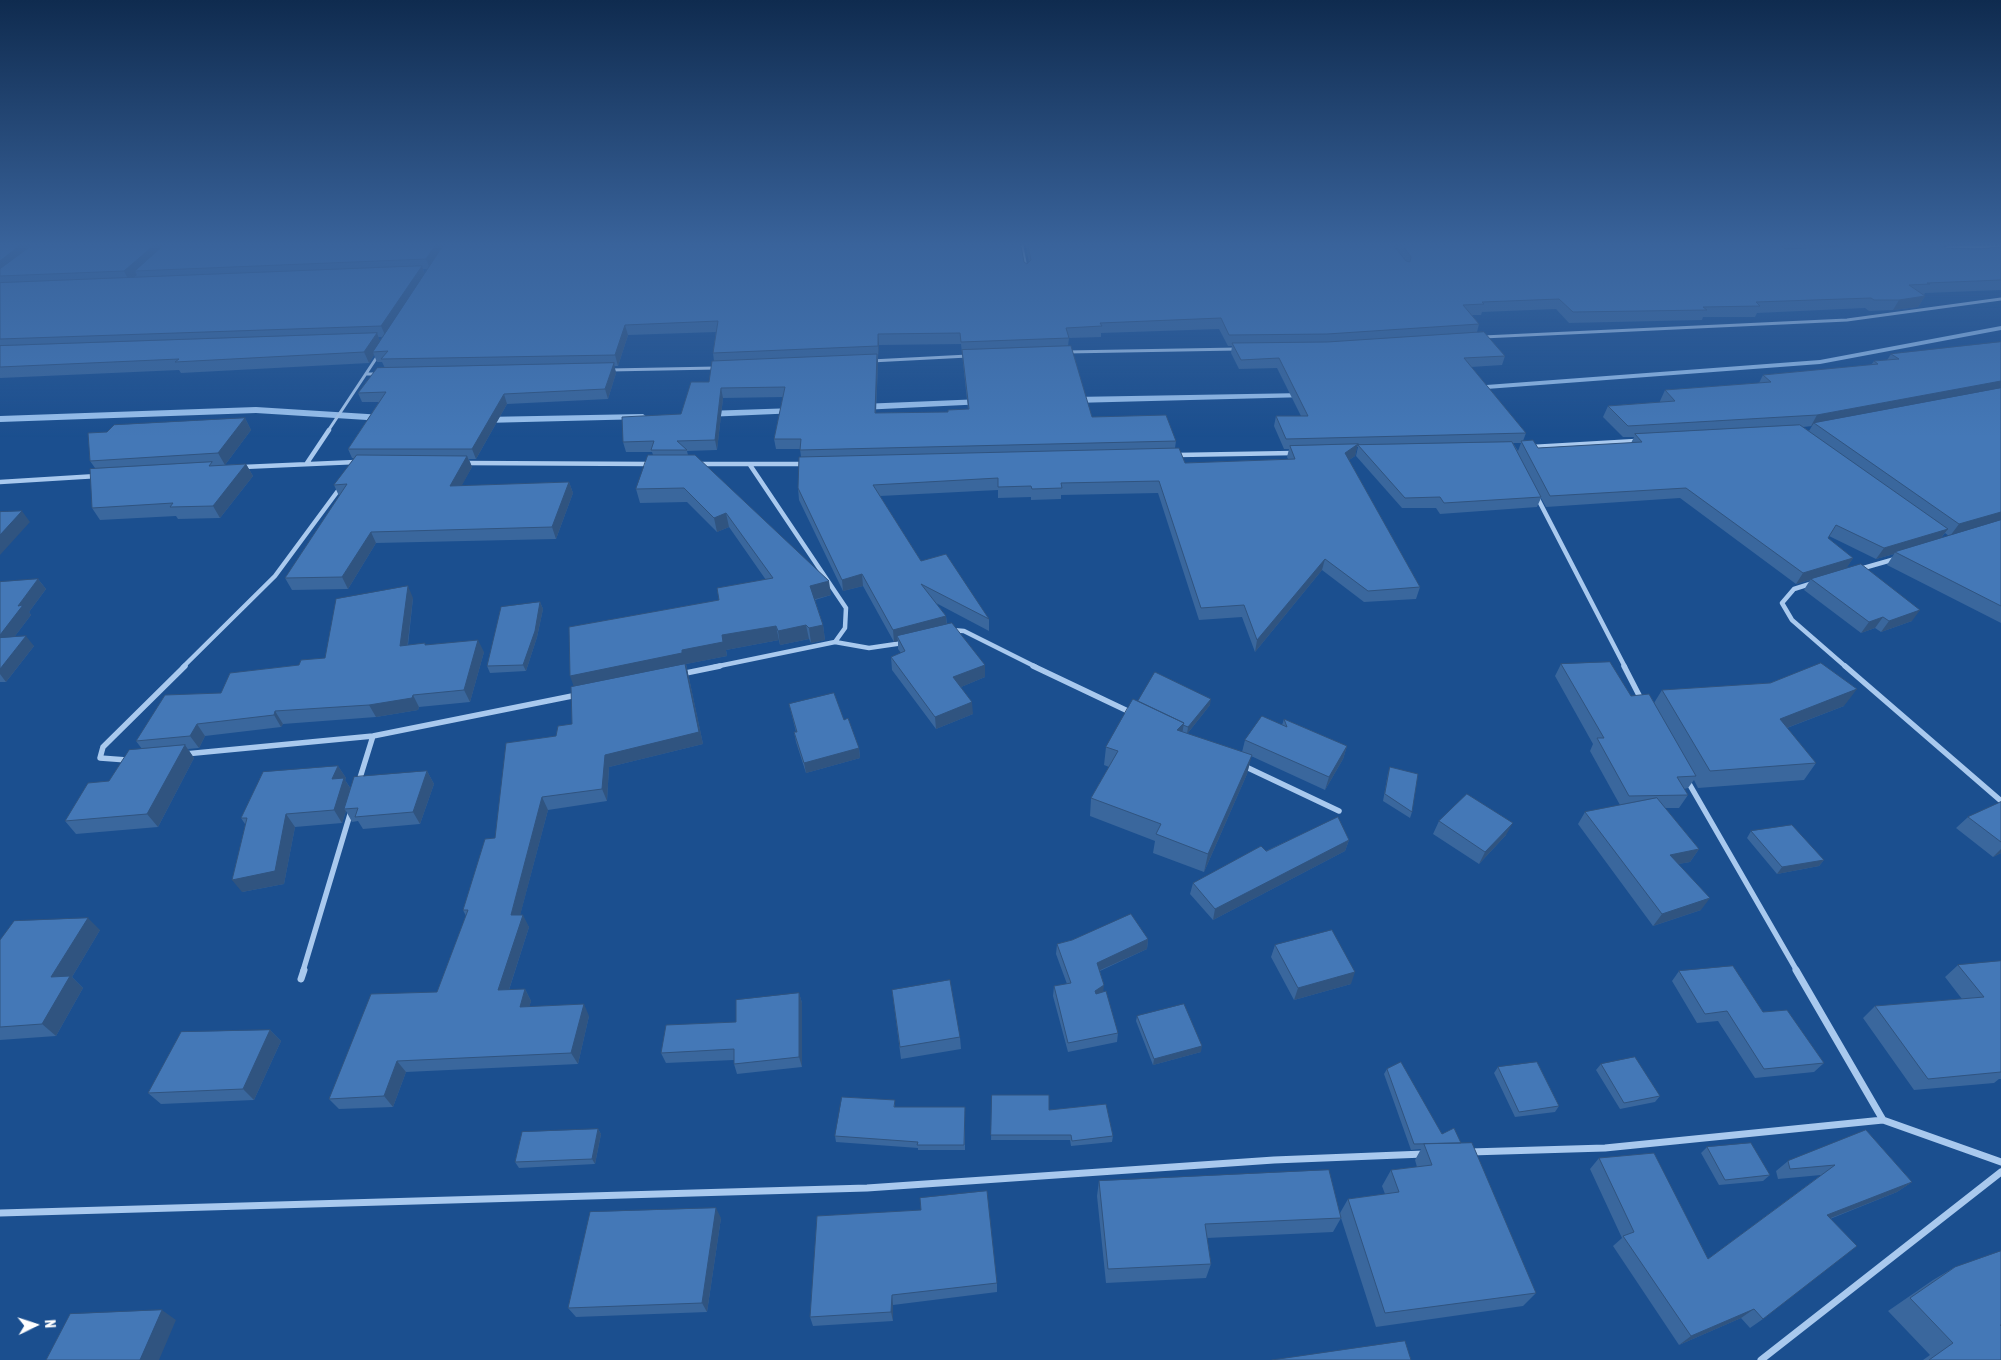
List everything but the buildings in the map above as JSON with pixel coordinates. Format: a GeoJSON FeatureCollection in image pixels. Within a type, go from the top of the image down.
{"type":"FeatureCollection","features":[{"type":"Feature","properties":{"kind":"street"},"geometry":{"type":"LineString","coordinates":[[1478,338],[1847,320],[1928,309]]}},
{"type":"Feature","properties":{"kind":"street"},"geometry":{"type":"LineString","coordinates":[[307,463],[383,347]]}},
{"type":"Feature","properties":{"kind":"street"},"geometry":{"type":"LineString","coordinates":[[1059,352],[1246,349]]}},
{"type":"Feature","properties":{"kind":"street"},"geometry":{"type":"LineString","coordinates":[[870,361],[969,356]]}},
{"type":"Feature","properties":{"kind":"street"},"geometry":{"type":"LineString","coordinates":[[603,370],[721,368]]}},
{"type":"Feature","properties":{"kind":"street"},"geometry":{"type":"LineString","coordinates":[[366,374],[386,374]]}},
{"type":"Feature","properties":{"kind":"street"},"geometry":{"type":"LineString","coordinates":[[1521,448],[1639,441]]}},
{"type":"Feature","properties":{"kind":"street"},"geometry":{"type":"LineString","coordinates":[[1175,455],[1304,453]]}},
{"type":"Feature","properties":{"kind":"street"},"geometry":{"type":"LineString","coordinates":[[238,467],[360,462],[354,469]]}},
{"type":"Feature","properties":{"kind":"street"},"geometry":{"type":"LineString","coordinates":[[458,462],[653,464]]}},
{"type":"Feature","properties":{"kind":"street"},"geometry":{"type":"LineString","coordinates":[[692,464],[810,463]]}},
{"type":"Feature","properties":{"kind":"street"},"geometry":{"type":"LineString","coordinates":[[750,465],[846,608],[845,628],[835,642]]}},
{"type":"Feature","properties":{"kind":"street"},"geometry":{"type":"LineString","coordinates":[[0,482],[99,476]]}},
{"type":"Feature","properties":{"kind":"street"},"geometry":{"type":"LineString","coordinates":[[131,760],[100,758],[103,747],[275,576],[343,484]]}},
{"type":"Feature","properties":{"kind":"street"},"geometry":{"type":"LineString","coordinates":[[1534,492],[1648,711]]}},
{"type":"Feature","properties":{"kind":"street"},"geometry":{"type":"LineString","coordinates":[[1850,572],[1905,556]]}},
{"type":"Feature","properties":{"kind":"street"},"geometry":{"type":"LineString","coordinates":[[1822,581],[1794,589],[1782,603],[1792,620],[2001,801]]}},
{"type":"Feature","properties":{"kind":"street"},"geometry":{"type":"LineString","coordinates":[[941,632],[950,630],[964,631],[1006,654],[1141,717]]}},
{"type":"Feature","properties":{"kind":"street"},"geometry":{"type":"LineString","coordinates":[[671,676],[835,642],[862,650],[877,649],[914,640]]}},
{"type":"Feature","properties":{"kind":"street"},"geometry":{"type":"LineString","coordinates":[[180,755],[373,736],[585,693]]}},
{"type":"Feature","properties":{"kind":"street"},"geometry":{"type":"LineString","coordinates":[[356,792],[373,736]]}},
{"type":"Feature","properties":{"kind":"street"},"geometry":{"type":"LineString","coordinates":[[1240,764],[1339,811]]}},
{"type":"Feature","properties":{"kind":"street"},"geometry":{"type":"LineString","coordinates":[[1682,771],[1883,1120]]}},
{"type":"Feature","properties":{"kind":"street"},"geometry":{"type":"LineString","coordinates":[[301,979],[353,802]]}},
{"type":"Feature","properties":{"kind":"street"},"geometry":{"type":"LineString","coordinates":[[1459,1153],[1605,1148],[1883,1120],[2001,1162]]}},
{"type":"Feature","properties":{"kind":"street"},"geometry":{"type":"LineString","coordinates":[[0,1213],[868,1188],[1274,1160],[1430,1154]]}},
{"type":"Feature","properties":{"kind":"street"},"geometry":{"type":"LineString","coordinates":[[1760,1360],[2001,1172]]}},
{"type":"Feature","properties":{"kind":"waterway"},"geometry":{"type":"LineString","coordinates":[[1473,388],[1820,362],[2001,328]]}},
{"type":"Feature","properties":{"kind":"waterway"},"geometry":{"type":"LineString","coordinates":[[1073,400],[1305,395]]}},
{"type":"Feature","properties":{"kind":"waterway"},"geometry":{"type":"LineString","coordinates":[[861,407],[982,402]]}},
{"type":"Feature","properties":{"kind":"waterway"},"geometry":{"type":"LineString","coordinates":[[0,419],[256,410],[383,418]]}},
{"type":"Feature","properties":{"kind":"waterway"},"geometry":{"type":"LineString","coordinates":[[706,414],[795,411]]}},
{"type":"Feature","properties":{"kind":"waterway"},"geometry":{"type":"LineString","coordinates":[[484,420],[643,417]]}}]}
